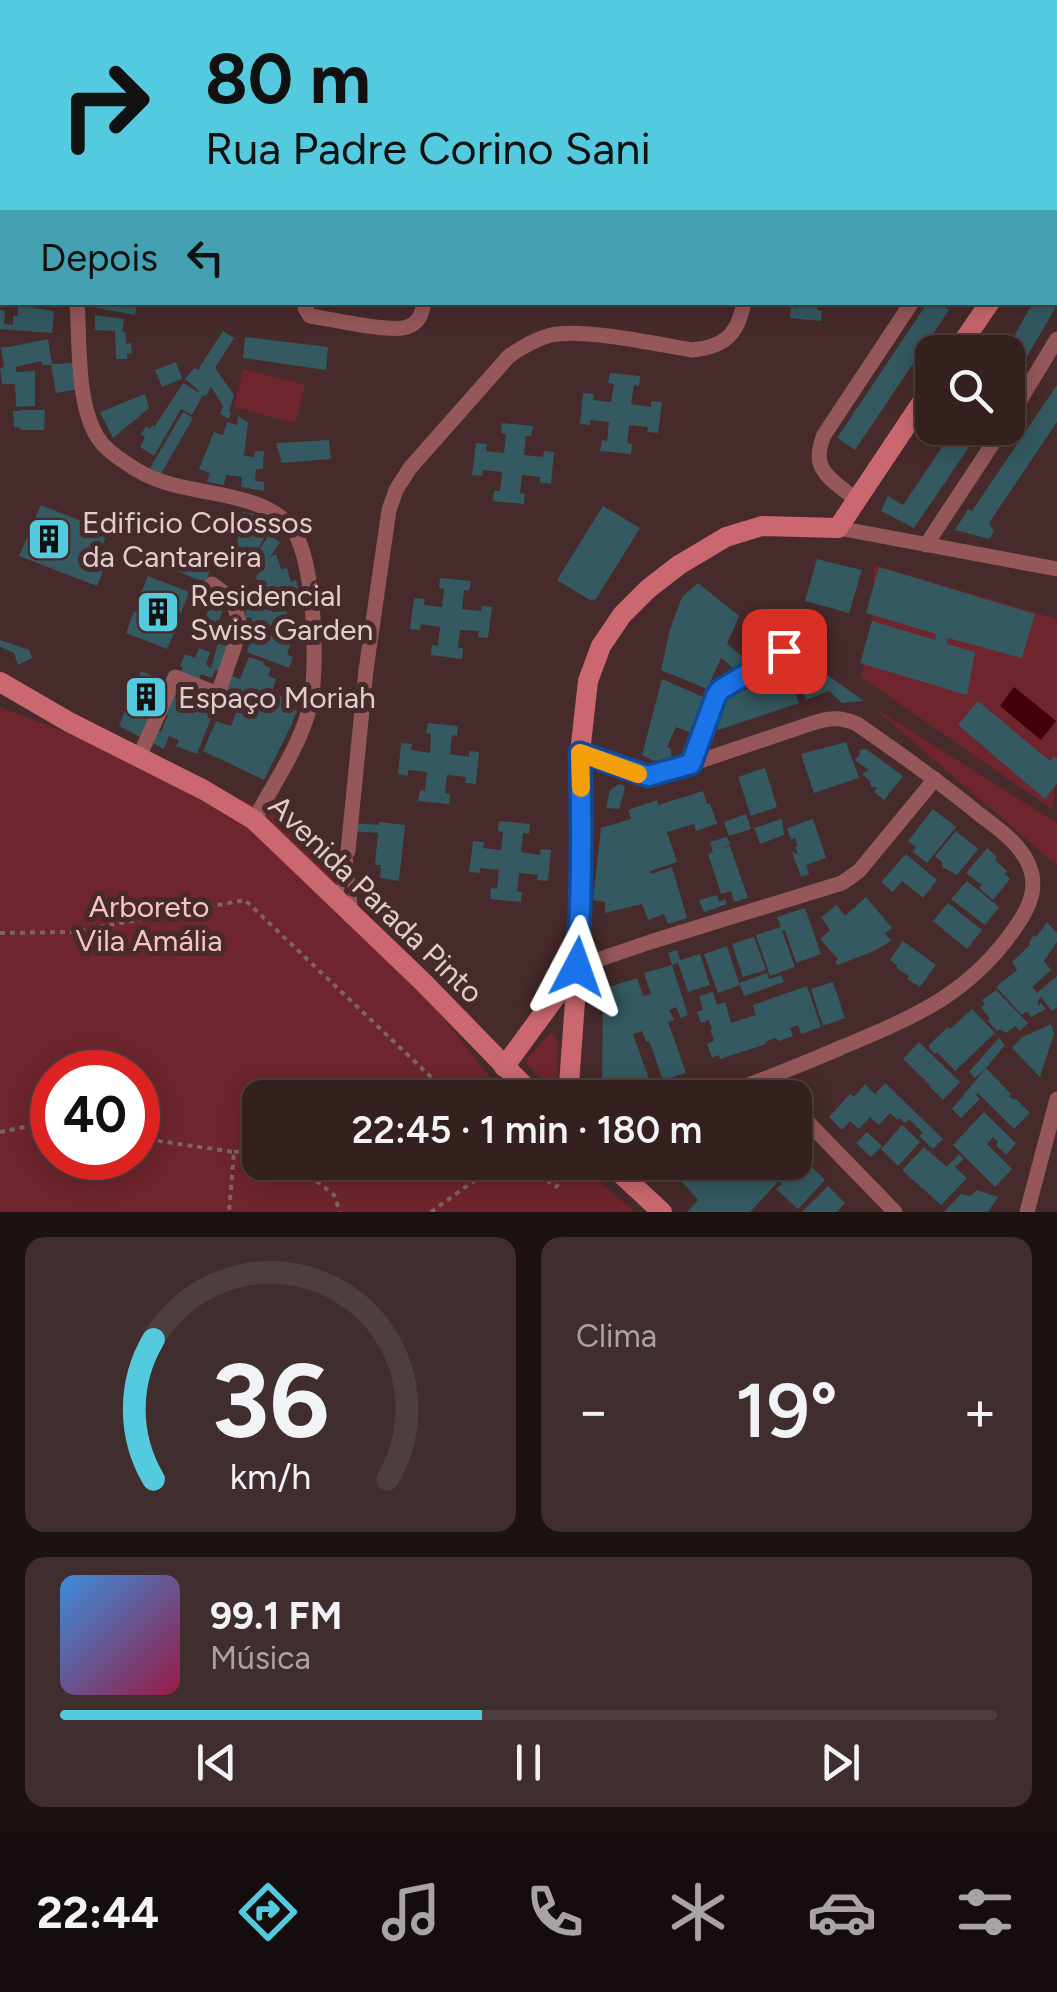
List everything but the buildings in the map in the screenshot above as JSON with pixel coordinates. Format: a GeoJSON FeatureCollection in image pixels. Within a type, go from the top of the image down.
{"type":"FeatureCollection","features":[{"type":"Feature","properties":{"kind":"street"},"geometry":{"type":"LineString","coordinates":[[77,305],[82,384],[98,439],[138,472],[171,486],[254,503],[274,512],[293,530],[306,555],[314,668],[310,707],[301,734],[254,820]]}},
{"type":"Feature","properties":{"kind":"street"},"geometry":{"type":"LineString","coordinates":[[304,305],[310,316],[396,329],[413,324],[424,305]]}},
{"type":"Feature","properties":{"kind":"street"},"geometry":{"type":"LineString","coordinates":[[348,851],[366,670],[389,510],[410,468],[510,356],[530,343],[552,335],[576,333],[692,350],[711,348],[734,332],[743,305]]}},
{"type":"Feature","properties":{"kind":"street"},"geometry":{"type":"LineString","coordinates":[[856,500],[824,472],[818,462],[818,450],[910,305]]}},
{"type":"Feature","properties":{"kind":"street"},"geometry":{"type":"LineString","coordinates":[[968,335],[988,305]]}},
{"type":"Feature","properties":{"kind":"street"},"geometry":{"type":"LineString","coordinates":[[1025,392],[1057,339]]}},
{"type":"Feature","properties":{"kind":"street"},"geometry":{"type":"LineString","coordinates":[[838,528],[915,412]]}},
{"type":"Feature","properties":{"kind":"street"},"geometry":{"type":"LineString","coordinates":[[926,544],[991,445]]}},
{"type":"Feature","properties":{"kind":"street"},"geometry":{"type":"LineString","coordinates":[[571,1080],[581,919],[580,753],[588,681],[601,646],[622,614],[679,565],[726,538],[762,526],[838,528],[1057,569]]}},
{"type":"Feature","properties":{"kind":"street"},"geometry":{"type":"LineString","coordinates":[[139,757],[174,677],[218,694],[241,628],[232,599],[212,584]]}},
{"type":"Feature","properties":{"kind":"street"},"geometry":{"type":"LineString","coordinates":[[691,764],[720,690],[784,651]]}},
{"type":"Feature","properties":{"kind":"street","name":"Avenida Parada Pinto"},"geometry":{"type":"LineString","coordinates":[[0,682],[68,722],[229,803],[254,820],[423,982],[517,1080]]}},
{"type":"Feature","properties":{"kind":"street"},"geometry":{"type":"LineString","coordinates":[[580,753],[648,776],[830,718],[844,718],[935,779],[1018,846],[1029,864],[1034,883],[1028,908],[1008,939],[973,977],[907,1020],[763,1080]]}},
{"type":"Feature","properties":{"kind":"street"},"geometry":{"type":"LineString","coordinates":[[504,1067],[577,967],[842,884],[859,871],[935,779]]}},
{"type":"Feature","properties":{"kind":"street"},"geometry":{"type":"LineString","coordinates":[[535,1025],[556,1024],[573,1036]]}},
{"type":"Feature","properties":{"kind":"street"},"geometry":{"type":"LineString","coordinates":[[1027,1212],[1057,1099]]}},
{"type":"Feature","properties":{"kind":"street"},"geometry":{"type":"LineString","coordinates":[[812,1127],[895,1212]]}},
{"type":"Feature","properties":{"kind":"street"},"geometry":{"type":"LineString","coordinates":[[627,1180],[662,1212]]}},
{"type":"Feature","properties":{"kind":"street"},"geometry":{"type":"LineString","coordinates":[[635,1180],[636,1189]]}},
{"type":"Feature","properties":{"kind":"lane"},"geometry":{"type":"LineString","coordinates":[[338,900],[348,851]]}},
{"type":"Feature","properties":{"kind":"lane"},"geometry":{"type":"LineString","coordinates":[[348,851],[354,916]]}},
{"type":"Feature","properties":{"kind":"path"},"geometry":{"type":"LineString","coordinates":[[0,933],[73,932],[246,900],[433,1080]]}},
{"type":"Feature","properties":{"kind":"path"},"geometry":{"type":"LineString","coordinates":[[0,1132],[30,1126]]}},
{"type":"Feature","properties":{"kind":"path"},"geometry":{"type":"LineString","coordinates":[[160,1141],[242,1151]]}},
{"type":"Feature","properties":{"kind":"path"},"geometry":{"type":"LineString","coordinates":[[229,1212],[234,1152]]}},
{"type":"Feature","properties":{"kind":"path"},"geometry":{"type":"LineString","coordinates":[[315,1180],[334,1195],[340,1212]]}},
{"type":"Feature","properties":{"kind":"path"},"geometry":{"type":"LineString","coordinates":[[431,1212],[475,1180]]}},
{"type":"Feature","properties":{"kind":"green space"},"geometry":{"type":"Polygon","coordinates":[[[243,369],[305,385],[295,423],[234,407],[243,369]]]}},
{"type":"Feature","properties":{"kind":"green space"},"geometry":{"type":"Polygon","coordinates":[[[874,565],[1057,619],[1057,766],[1053,810],[861,677],[872,620],[874,565]]]}},
{"type":"Feature","properties":{"kind":"green space","name":"Arboreto Vila Amália"},"geometry":{"type":"Polygon","coordinates":[[[0,707],[285,816],[492,1080],[242,1080],[242,1180],[598,1180],[635,1212],[0,1212],[0,707]]]}},
{"type":"Feature","properties":{"kind":"green space"},"geometry":{"type":"Polygon","coordinates":[[[873,707],[1057,823],[1057,866],[873,707]]]}},
{"type":"Feature","properties":{"kind":"green space"},"geometry":{"type":"Polygon","coordinates":[[[551,1033],[555,1035],[557,1080],[542,1080],[526,1063],[551,1033]]]}},
{"type":"Feature","properties":{"kind":"shaded area"},"geometry":{"type":"Polygon","coordinates":[[[1014,687],[1056,721],[1041,740],[1000,706],[1014,687]]]}},
{"type":"Feature","properties":{"kind":"slow traffic"},"geometry":{"type":"LineString","coordinates":[[581,788],[580,753],[638,774]]}},
{"type":"Feature","properties":{"kind":"place","name":"Edificio Colossos da Cantareira"},"geometry":{"type":"Point","coordinates":[49,539]}},
{"type":"Feature","properties":{"kind":"place","name":"Residencial Swiss Garden"},"geometry":{"type":"Point","coordinates":[158,612]}},
{"type":"Feature","properties":{"kind":"place","name":"Espaço Moriah"},"geometry":{"type":"Point","coordinates":[146,697]}},
{"type":"Feature","properties":{"kind":"route"},"geometry":{"type":"LineString","coordinates":[[577,967],[581,919],[580,753],[648,776],[691,764],[720,690],[784,651]]}}]}
